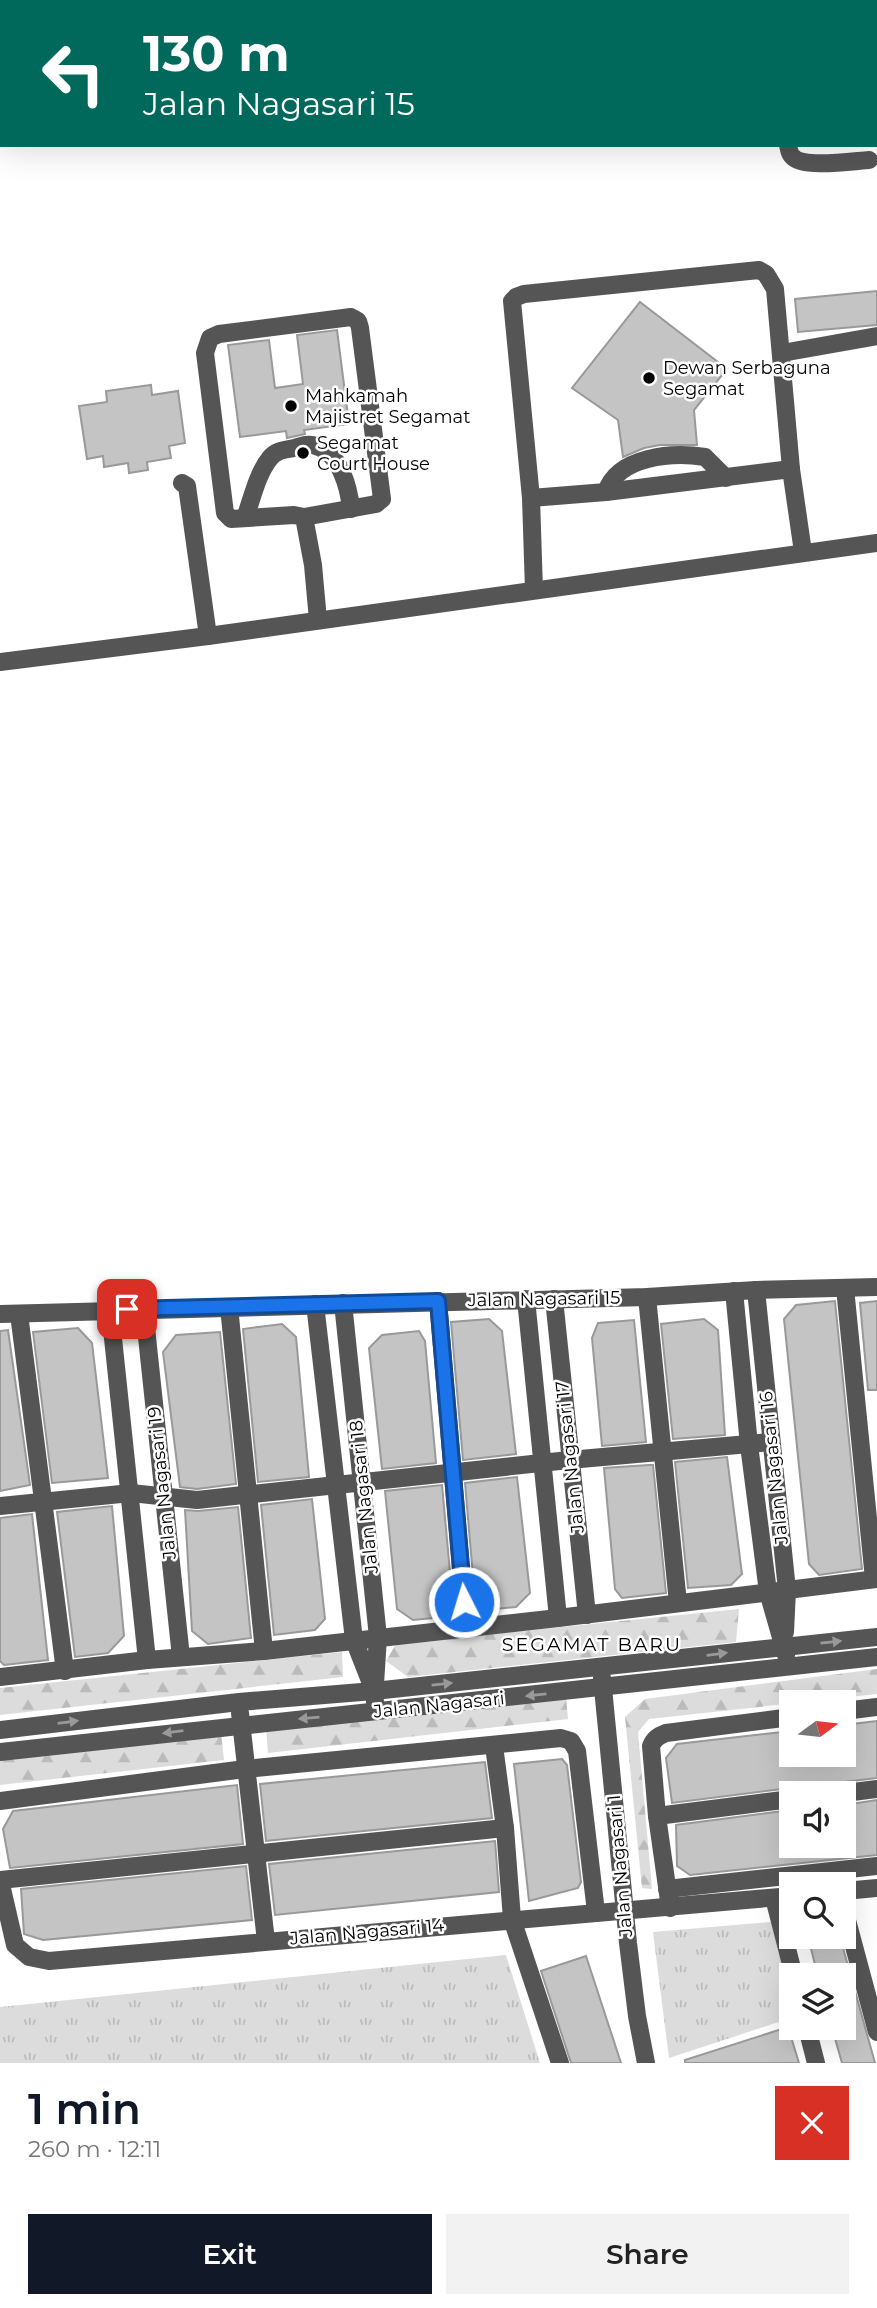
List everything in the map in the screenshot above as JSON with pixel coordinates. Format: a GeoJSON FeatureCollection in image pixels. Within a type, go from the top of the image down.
{"type":"FeatureCollection","features":[{"type":"Feature","properties":{"kind":"street"},"geometry":{"type":"LineString","coordinates":[[788,147],[790,155],[808,162],[869,160]]}},
{"type":"Feature","properties":{"kind":"street"},"geometry":{"type":"LineString","coordinates":[[534,590],[531,498],[512,301],[516,297],[759,270],[766,274],[775,289],[792,469],[803,552]]}},
{"type":"Feature","properties":{"kind":"street"},"geometry":{"type":"LineString","coordinates":[[351,317],[358,321],[360,328],[382,499],[376,504],[304,517],[228,517],[224,509],[205,354],[207,343],[210,338],[219,334],[351,317]]}},
{"type":"Feature","properties":{"kind":"street"},"geometry":{"type":"LineString","coordinates":[[782,353],[877,336]]}},
{"type":"Feature","properties":{"kind":"street"},"geometry":{"type":"LineString","coordinates":[[245,518],[262,470],[271,456],[279,451],[310,445],[321,448],[341,471],[349,489],[351,509]]}},
{"type":"Feature","properties":{"kind":"street"},"geometry":{"type":"LineString","coordinates":[[606,492],[610,482],[627,467],[672,456],[705,457],[726,478]]}},
{"type":"Feature","properties":{"kind":"street"},"geometry":{"type":"LineString","coordinates":[[531,498],[606,492],[792,469]]}},
{"type":"Feature","properties":{"kind":"street"},"geometry":{"type":"LineString","coordinates":[[182,483],[187,486],[208,636]]}},
{"type":"Feature","properties":{"kind":"street"},"geometry":{"type":"LineString","coordinates":[[304,517],[313,565],[318,620]]}},
{"type":"Feature","properties":{"kind":"street"},"geometry":{"type":"LineString","coordinates":[[0,662],[208,636],[877,542]]}},
{"type":"Feature","properties":{"kind":"street","name":"Jalan Nagasari 15"},"geometry":{"type":"LineString","coordinates":[[0,1314],[647,1297],[756,1290],[877,1287]]}},
{"type":"Feature","properties":{"kind":"street"},"geometry":{"type":"LineString","coordinates":[[1,1677],[587,1615],[876,1579],[845,1288]]}},
{"type":"Feature","properties":{"kind":"street","name":"Jalan Nagasari 16"},"geometry":{"type":"LineString","coordinates":[[756,1290],[787,1590],[785,1646]]}},
{"type":"Feature","properties":{"kind":"street"},"geometry":{"type":"LineString","coordinates":[[734,1291],[749,1445],[768,1592],[785,1646],[787,1666]]}},
{"type":"Feature","properties":{"kind":"street"},"geometry":{"type":"LineString","coordinates":[[647,1297],[678,1603]]}},
{"type":"Feature","properties":{"kind":"street"},"geometry":{"type":"LineString","coordinates":[[526,1299],[558,1618]]}},
{"type":"Feature","properties":{"kind":"street","name":"Jalan Nagasari 17"},"geometry":{"type":"LineString","coordinates":[[554,1299],[587,1615]]}},
{"type":"Feature","properties":{"kind":"street"},"geometry":{"type":"LineString","coordinates":[[438,1301],[466,1628]]}},
{"type":"Feature","properties":{"kind":"street","name":"Jalan Nagasari 18"},"geometry":{"type":"LineString","coordinates":[[343,1303],[379,1637],[374,1691]]}},
{"type":"Feature","properties":{"kind":"street"},"geometry":{"type":"LineString","coordinates":[[315,1304],[355,1640],[374,1691],[377,1712]]}},
{"type":"Feature","properties":{"kind":"street"},"geometry":{"type":"LineString","coordinates":[[229,1307],[264,1651]]}},
{"type":"Feature","properties":{"kind":"street","name":"Jalan Nagasari 19"},"geometry":{"type":"LineString","coordinates":[[144,1309],[181,1657]]}},
{"type":"Feature","properties":{"kind":"street"},"geometry":{"type":"LineString","coordinates":[[110,1310],[148,1660]]}},
{"type":"Feature","properties":{"kind":"street"},"geometry":{"type":"LineString","coordinates":[[19,1314],[65,1671]]}},
{"type":"Feature","properties":{"kind":"street"},"geometry":{"type":"LineString","coordinates":[[0,1506],[131,1493],[197,1500],[569,1460],[771,1442]]}},
{"type":"Feature","properties":{"kind":"street","name":"Jalan Nagasari"},"geometry":{"type":"LineString","coordinates":[[0,1730],[239,1702],[374,1691],[877,1637]]}},
{"type":"Feature","properties":{"kind":"street","name":"Jalan Nagasari"},"geometry":{"type":"LineString","coordinates":[[0,1752],[877,1657]]}},
{"type":"Feature","properties":{"kind":"street","name":"Jalan Nagasari 1"},"geometry":{"type":"LineString","coordinates":[[601,1667],[637,2016],[646,2063]]}},
{"type":"Feature","properties":{"kind":"street"},"geometry":{"type":"LineString","coordinates":[[239,1702],[266,1941]]}},
{"type":"Feature","properties":{"kind":"street"},"geometry":{"type":"LineString","coordinates":[[856,1710],[877,1707]]}},
{"type":"Feature","properties":{"kind":"street"},"geometry":{"type":"LineString","coordinates":[[670,1908],[657,1816],[651,1746],[658,1736],[666,1733],[779,1719]]}},
{"type":"Feature","properties":{"kind":"street","name":"Jalan Nagasari 1"},"geometry":{"type":"LineString","coordinates":[[494,1746],[554,1738],[571,1741],[577,1751],[596,1912]]}},
{"type":"Feature","properties":{"kind":"street"},"geometry":{"type":"LineString","coordinates":[[0,1801],[245,1769],[494,1746],[505,1828],[512,1919],[560,2063]]}},
{"type":"Feature","properties":{"kind":"street"},"geometry":{"type":"LineString","coordinates":[[856,1792],[877,1789]]}},
{"type":"Feature","properties":{"kind":"street"},"geometry":{"type":"LineString","coordinates":[[657,1816],[779,1801]]}},
{"type":"Feature","properties":{"kind":"street"},"geometry":{"type":"LineString","coordinates":[[0,1880],[505,1828]]}},
{"type":"Feature","properties":{"kind":"street"},"geometry":{"type":"LineString","coordinates":[[667,1889],[877,1866]]}},
{"type":"Feature","properties":{"kind":"street","name":"Jalan Nagasari 14"},"geometry":{"type":"LineString","coordinates":[[0,1880],[15,1945],[19,1951],[37,1960],[49,1961],[779,1897]]}},
{"type":"Feature","properties":{"kind":"street"},"geometry":{"type":"LineString","coordinates":[[856,1890],[877,1888]]}},
{"type":"Feature","properties":{"kind":"street"},"geometry":{"type":"LineString","coordinates":[[855,1949],[877,2032]]}},
{"type":"Feature","properties":{"kind":"street"},"geometry":{"type":"LineString","coordinates":[[810,2040],[816,2063]]}},
{"type":"Feature","properties":{"kind":"green space"},"geometry":{"type":"Polygon","coordinates":[[[739,1609],[736,1642],[408,1677],[386,1661],[396,1644],[739,1609]]]}},
{"type":"Feature","properties":{"kind":"green space"},"geometry":{"type":"Polygon","coordinates":[[[342,1652],[343,1677],[0,1715],[0,1688],[342,1652]]]}},
{"type":"Feature","properties":{"kind":"green space"},"geometry":{"type":"Polygon","coordinates":[[[877,1669],[877,1694],[856,1696],[856,1690],[779,1690],[779,1705],[649,1719],[638,1732],[652,1889],[642,1888],[625,1717],[645,1699],[877,1669]]]}},
{"type":"Feature","properties":{"kind":"green space"},"geometry":{"type":"Polygon","coordinates":[[[566,1697],[568,1719],[268,1753],[266,1728],[566,1697]]]}},
{"type":"Feature","properties":{"kind":"green space"},"geometry":{"type":"Polygon","coordinates":[[[221,1733],[224,1760],[0,1785],[0,1758],[221,1733]]]}},
{"type":"Feature","properties":{"kind":"green space"},"geometry":{"type":"Polygon","coordinates":[[[771,1922],[782,1963],[779,1963],[779,2022],[669,2058],[653,1932],[771,1922]]]}},
{"type":"Feature","properties":{"kind":"green space"},"geometry":{"type":"Polygon","coordinates":[[[506,1955],[540,2063],[0,2063],[0,2007],[506,1955]]]}},
{"type":"Feature","properties":{"kind":"building"},"geometry":{"type":"Polygon","coordinates":[[[877,291],[877,325],[798,332],[795,299],[877,291]]]}},
{"type":"Feature","properties":{"kind":"building","name":"Dewan Serbaguna Segamat"},"geometry":{"type":"Polygon","coordinates":[[[640,302],[727,369],[694,410],[697,445],[660,445],[623,457],[618,420],[572,388],[640,302]]]}},
{"type":"Feature","properties":{"kind":"building","name":"Mahkamah Majistret Segamat"},"geometry":{"type":"Polygon","coordinates":[[[337,330],[349,424],[304,430],[305,434],[287,438],[286,431],[240,437],[228,345],[269,340],[275,388],[303,384],[297,335],[337,330]]]}},
{"type":"Feature","properties":{"kind":"building"},"geometry":{"type":"Polygon","coordinates":[[[151,385],[152,395],[178,391],[185,443],[169,446],[171,458],[147,462],[148,470],[129,473],[128,463],[104,467],[103,456],[87,459],[79,406],[107,402],[106,391],[151,385]]]}},
{"type":"Feature","properties":{"kind":"building"},"geometry":{"type":"Polygon","coordinates":[[[835,1301],[862,1569],[819,1575],[809,1564],[784,1319],[796,1305],[835,1301]]]}},
{"type":"Feature","properties":{"kind":"building"},"geometry":{"type":"Polygon","coordinates":[[[877,1301],[877,1390],[868,1390],[860,1303],[877,1301]]]}},
{"type":"Feature","properties":{"kind":"building"},"geometry":{"type":"Polygon","coordinates":[[[489,1319],[502,1331],[516,1454],[463,1460],[451,1322],[489,1319]]]}},
{"type":"Feature","properties":{"kind":"building"},"geometry":{"type":"Polygon","coordinates":[[[704,1319],[718,1330],[725,1435],[673,1439],[661,1324],[704,1319]]]}},
{"type":"Feature","properties":{"kind":"building"},"geometry":{"type":"Polygon","coordinates":[[[634,1320],[646,1442],[602,1446],[592,1338],[598,1323],[634,1320]]]}},
{"type":"Feature","properties":{"kind":"building"},"geometry":{"type":"Polygon","coordinates":[[[282,1324],[296,1337],[309,1477],[258,1482],[243,1329],[282,1324]]]}},
{"type":"Feature","properties":{"kind":"building"},"geometry":{"type":"Polygon","coordinates":[[[78,1328],[92,1343],[108,1478],[52,1483],[33,1332],[78,1328]]]}},
{"type":"Feature","properties":{"kind":"building"},"geometry":{"type":"Polygon","coordinates":[[[8,1330],[30,1485],[0,1491],[0,1331],[8,1330]]]}},
{"type":"Feature","properties":{"kind":"building"},"geometry":{"type":"Polygon","coordinates":[[[419,1331],[425,1341],[436,1463],[382,1469],[369,1348],[382,1335],[419,1331]]]}},
{"type":"Feature","properties":{"kind":"building"},"geometry":{"type":"Polygon","coordinates":[[[220,1332],[236,1484],[197,1489],[180,1487],[163,1352],[176,1335],[220,1332]]]}},
{"type":"Feature","properties":{"kind":"building"},"geometry":{"type":"Polygon","coordinates":[[[727,1457],[742,1574],[731,1585],[688,1588],[675,1462],[727,1457]]]}},
{"type":"Feature","properties":{"kind":"building"},"geometry":{"type":"Polygon","coordinates":[[[653,1465],[666,1593],[622,1598],[615,1589],[604,1468],[653,1465]]]}},
{"type":"Feature","properties":{"kind":"building"},"geometry":{"type":"Polygon","coordinates":[[[517,1477],[530,1593],[516,1607],[476,1611],[465,1483],[517,1477]]]}},
{"type":"Feature","properties":{"kind":"building"},"geometry":{"type":"Polygon","coordinates":[[[442,1485],[454,1616],[413,1620],[397,1609],[385,1491],[442,1485]]]}},
{"type":"Feature","properties":{"kind":"building"},"geometry":{"type":"Polygon","coordinates":[[[312,1499],[325,1619],[315,1630],[274,1635],[261,1505],[312,1499]]]}},
{"type":"Feature","properties":{"kind":"building"},"geometry":{"type":"Polygon","coordinates":[[[112,1506],[124,1636],[108,1653],[75,1657],[57,1512],[112,1506]]]}},
{"type":"Feature","properties":{"kind":"building"},"geometry":{"type":"Polygon","coordinates":[[[238,1507],[251,1638],[208,1644],[192,1631],[185,1510],[238,1507]]]}},
{"type":"Feature","properties":{"kind":"building"},"geometry":{"type":"Polygon","coordinates":[[[32,1514],[48,1660],[4,1665],[0,1661],[0,1518],[32,1514]]]}},
{"type":"Feature","properties":{"kind":"building"},"geometry":{"type":"Polygon","coordinates":[[[877,1721],[877,1778],[852,1781],[779,1781],[779,1789],[672,1803],[666,1758],[677,1744],[779,1732],[779,1768],[856,1768],[856,1724],[877,1721]]]}},
{"type":"Feature","properties":{"kind":"building"},"geometry":{"type":"Polygon","coordinates":[[[562,1759],[567,1765],[581,1882],[578,1888],[529,1901],[514,1764],[562,1759]]]}},
{"type":"Feature","properties":{"kind":"building"},"geometry":{"type":"Polygon","coordinates":[[[485,1762],[492,1818],[266,1841],[260,1784],[485,1762]]]}},
{"type":"Feature","properties":{"kind":"building"},"geometry":{"type":"Polygon","coordinates":[[[237,1785],[243,1844],[10,1868],[3,1829],[13,1811],[237,1785]]]}},
{"type":"Feature","properties":{"kind":"building"},"geometry":{"type":"Polygon","coordinates":[[[877,1800],[877,1855],[856,1857],[856,1803],[877,1800]]]}},
{"type":"Feature","properties":{"kind":"building"},"geometry":{"type":"Polygon","coordinates":[[[779,1812],[779,1858],[849,1858],[690,1875],[677,1866],[676,1825],[779,1812]]]}},
{"type":"Feature","properties":{"kind":"building"},"geometry":{"type":"Polygon","coordinates":[[[495,1841],[499,1892],[275,1915],[269,1864],[495,1841]]]}},
{"type":"Feature","properties":{"kind":"building"},"geometry":{"type":"Polygon","coordinates":[[[246,1866],[252,1920],[43,1940],[24,1934],[21,1889],[246,1866]]]}},
{"type":"Feature","properties":{"kind":"building"},"geometry":{"type":"Polygon","coordinates":[[[811,1949],[843,1949],[847,1963],[815,1963],[811,1949]]]}},
{"type":"Feature","properties":{"kind":"building"},"geometry":{"type":"Polygon","coordinates":[[[586,1956],[621,2063],[571,2063],[541,1971],[586,1956]]]}},
{"type":"Feature","properties":{"kind":"building"},"geometry":{"type":"Polygon","coordinates":[[[856,1995],[875,2063],[842,2063],[835,2040],[856,2040],[856,1995]]]}},
{"type":"Feature","properties":{"kind":"building"},"geometry":{"type":"Polygon","coordinates":[[[779,2030],[779,2040],[792,2040],[799,2063],[685,2063],[685,2060],[779,2030]]]}},
{"type":"Feature","properties":{"kind":"place","name":"Dewan Serbaguna Segamat"},"geometry":{"type":"Point","coordinates":[649,378]}},
{"type":"Feature","properties":{"kind":"place","name":"Mahkamah Majistret Segamat"},"geometry":{"type":"Point","coordinates":[291,406]}},
{"type":"Feature","properties":{"kind":"place","name":"Segamat Court House"},"geometry":{"type":"Point","coordinates":[303,453]}},
{"type":"Feature","properties":{"kind":"district","name":"SEGAMAT BARU"},"geometry":{"type":"Point","coordinates":[592,1644]}},
{"type":"Feature","properties":{"kind":"route"},"geometry":{"type":"LineString","coordinates":[[127,1309],[438,1301],[464,1602]]}}]}
